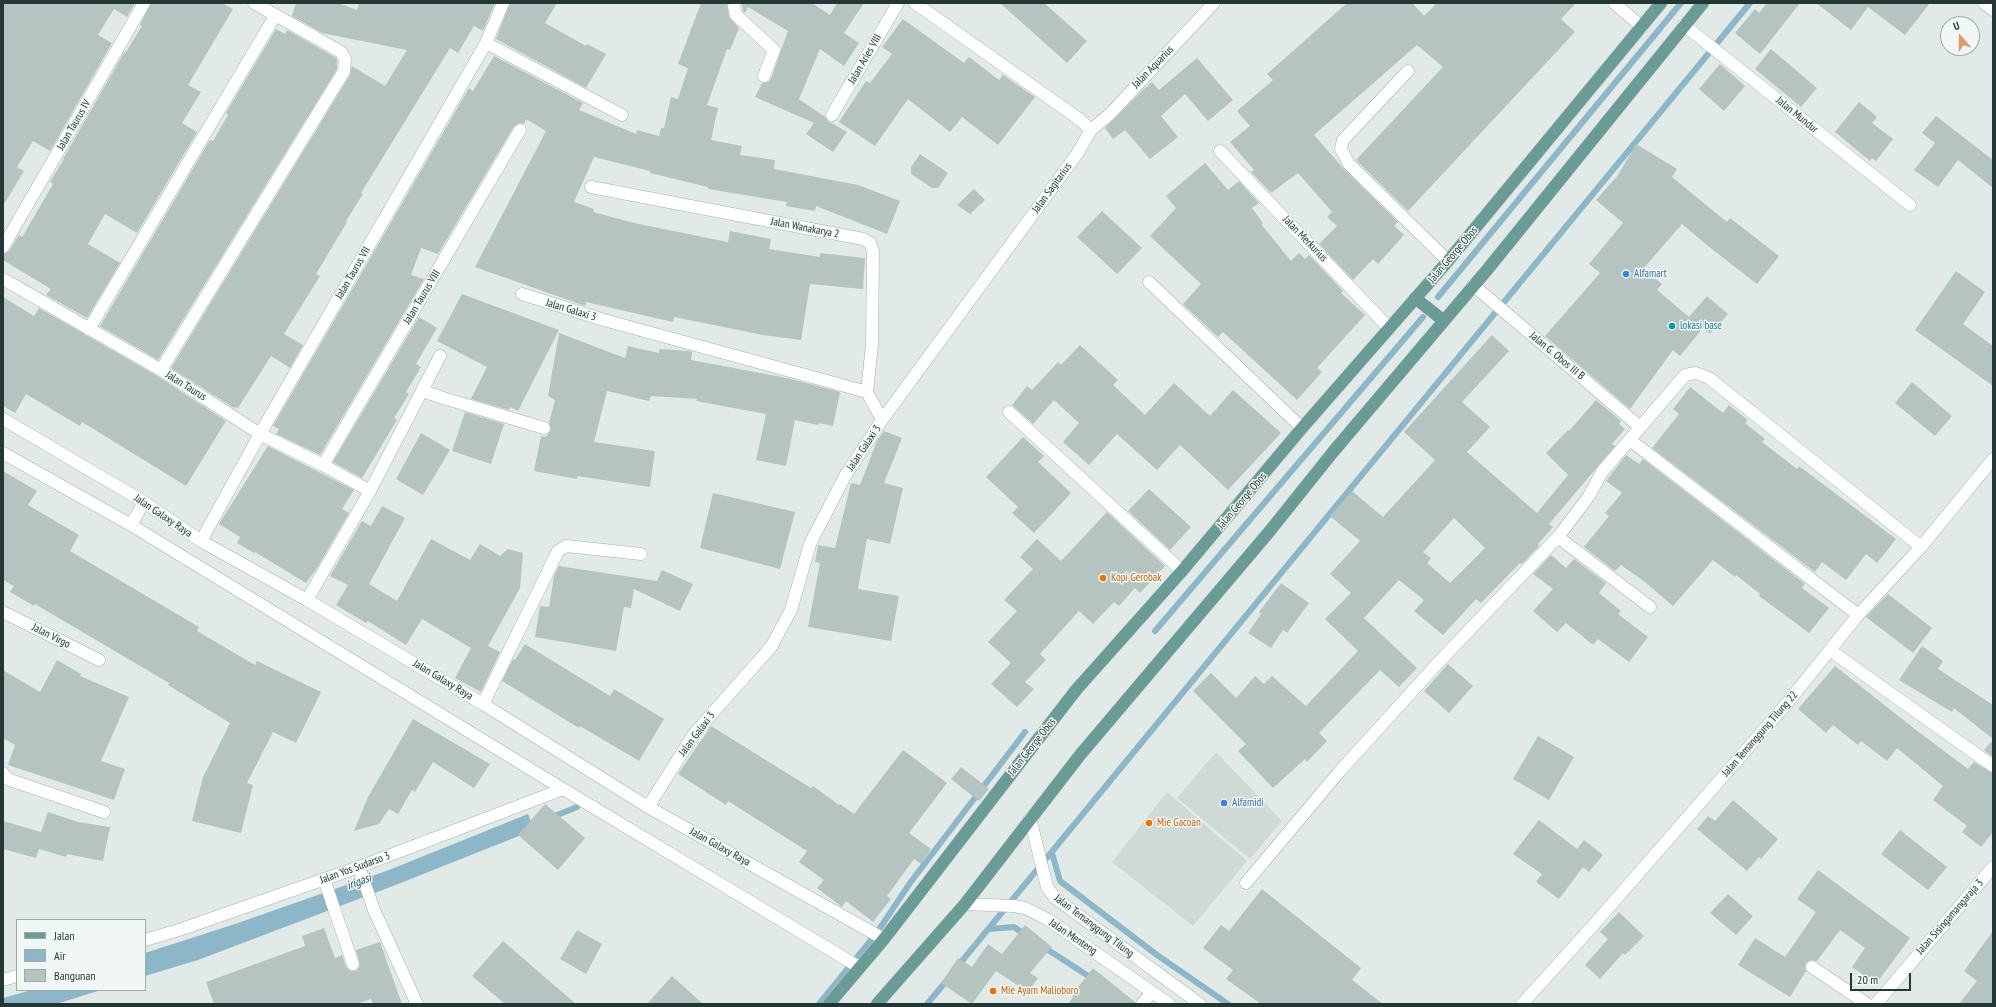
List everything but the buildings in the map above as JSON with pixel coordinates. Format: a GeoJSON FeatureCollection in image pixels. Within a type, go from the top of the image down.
{"type":"FeatureCollection","features":[{"type":"Feature","properties":{"kind":"main road","name":"Jalan George Obos"},"geometry":{"type":"LineString","coordinates":[[829,1004],[884,939],[1076,690],[1182,571],[1302,428],[1448,261],[1661,3]]}},
{"type":"Feature","properties":{"kind":"main road"},"geometry":{"type":"LineString","coordinates":[[877,1004],[965,904],[1080,755],[1269,532],[1444,321],[1703,3]]}},
{"type":"Feature","properties":{"kind":"main road"},"geometry":{"type":"LineString","coordinates":[[1415,298],[1444,321]]}},
{"type":"Feature","properties":{"kind":"street","name":"Jalan Taurus IV"},"geometry":{"type":"LineString","coordinates":[[3,247],[144,3]]}},
{"type":"Feature","properties":{"kind":"street"},"geometry":{"type":"LineString","coordinates":[[161,370],[344,71],[345,59],[341,52],[254,3]]}},
{"type":"Feature","properties":{"kind":"street","name":"Jalan Taurus VII"},"geometry":{"type":"LineString","coordinates":[[201,541],[260,434],[486,43],[503,3]]}},
{"type":"Feature","properties":{"kind":"street"},"geometry":{"type":"LineString","coordinates":[[735,3],[734,7],[736,15],[774,50],[764,76]]}},
{"type":"Feature","properties":{"kind":"street","name":"Jalan Aries VIII"},"geometry":{"type":"LineString","coordinates":[[832,115],[898,3]]}},
{"type":"Feature","properties":{"kind":"street"},"geometry":{"type":"LineString","coordinates":[[915,3],[1069,112],[1091,130]]}},
{"type":"Feature","properties":{"kind":"street","name":"Jalan Aquarius"},"geometry":{"type":"LineString","coordinates":[[1091,130],[1110,114],[1214,3]]}},
{"type":"Feature","properties":{"kind":"street"},"geometry":{"type":"LineString","coordinates":[[1614,3],[1642,27]]}},
{"type":"Feature","properties":{"kind":"street"},"geometry":{"type":"LineString","coordinates":[[1984,3],[1993,10]]}},
{"type":"Feature","properties":{"kind":"street"},"geometry":{"type":"LineString","coordinates":[[89,329],[275,16]]}},
{"type":"Feature","properties":{"kind":"street","name":"Jalan Mundur"},"geometry":{"type":"LineString","coordinates":[[1684,25],[1910,205]]}},
{"type":"Feature","properties":{"kind":"street"},"geometry":{"type":"LineString","coordinates":[[486,43],[622,115]]}},
{"type":"Feature","properties":{"kind":"street"},"geometry":{"type":"LineString","coordinates":[[1408,71],[1343,140],[1341,148],[1349,164],[1448,261]]}},
{"type":"Feature","properties":{"kind":"street","name":"Jalan Taurus VIII"},"geometry":{"type":"LineString","coordinates":[[323,464],[520,130]]}},
{"type":"Feature","properties":{"kind":"street","name":"Jalan Sagitarius"},"geometry":{"type":"LineString","coordinates":[[882,420],[1077,154],[1091,130]]}},
{"type":"Feature","properties":{"kind":"street","name":"Jalan Merkurius"},"geometry":{"type":"LineString","coordinates":[[1220,151],[1389,328]]}},
{"type":"Feature","properties":{"kind":"street","name":"Jalan Wanakarya 2"},"geometry":{"type":"LineString","coordinates":[[591,187],[863,239],[870,243],[873,252],[872,344],[867,392]]}},
{"type":"Feature","properties":{"kind":"street","name":"Jalan Taurus"},"geometry":{"type":"LineString","coordinates":[[3,279],[161,370],[260,434],[323,464],[370,491]]}},
{"type":"Feature","properties":{"kind":"street"},"geometry":{"type":"LineString","coordinates":[[1149,282],[1302,428]]}},
{"type":"Feature","properties":{"kind":"street","name":"Jalan G. Obos III B"},"geometry":{"type":"LineString","coordinates":[[1473,285],[1640,427]]}},
{"type":"Feature","properties":{"kind":"street","name":"Jalan Galaxi 3"},"geometry":{"type":"LineString","coordinates":[[522,294],[604,320],[867,392],[882,420],[845,476],[810,544],[791,610],[771,646],[694,734],[648,807]]}},
{"type":"Feature","properties":{"kind":"street"},"geometry":{"type":"LineString","coordinates":[[307,600],[370,491],[440,356]]}},
{"type":"Feature","properties":{"kind":"street"},"geometry":{"type":"LineString","coordinates":[[1246,883],[1344,766],[1443,658],[1558,537],[1589,496],[1602,472],[1685,375],[1696,373],[1702,374],[1709,378],[1921,547]]}},
{"type":"Feature","properties":{"kind":"street"},"geometry":{"type":"LineString","coordinates":[[423,391],[544,428]]}},
{"type":"Feature","properties":{"kind":"street"},"geometry":{"type":"LineString","coordinates":[[1009,412],[1182,571]]}},
{"type":"Feature","properties":{"kind":"street","name":"Jalan Galaxy Raya"},"geometry":{"type":"LineString","coordinates":[[3,419],[144,502],[201,541],[307,600],[483,704],[648,807],[884,939]]}},
{"type":"Feature","properties":{"kind":"street"},"geometry":{"type":"LineString","coordinates":[[1630,440],[1858,615]]}},
{"type":"Feature","properties":{"kind":"street","name":"Jalan Galaxy Raya"},"geometry":{"type":"LineString","coordinates":[[3,453],[131,525],[563,789],[859,967]]}},
{"type":"Feature","properties":{"kind":"street","name":"Jalan Temanggung Tilung 22"},"geometry":{"type":"LineString","coordinates":[[1522,1004],[1590,929],[1831,651],[1858,615],[1921,547],[1993,459]]}},
{"type":"Feature","properties":{"kind":"street"},"geometry":{"type":"LineString","coordinates":[[131,525],[144,502]]}},
{"type":"Feature","properties":{"kind":"street"},"geometry":{"type":"LineString","coordinates":[[1558,537],[1650,607]]}},
{"type":"Feature","properties":{"kind":"street"},"geometry":{"type":"LineString","coordinates":[[483,704],[558,551],[566,546],[641,554]]}},
{"type":"Feature","properties":{"kind":"street","name":"Jalan Virgo"},"geometry":{"type":"LineString","coordinates":[[3,612],[99,660]]}},
{"type":"Feature","properties":{"kind":"street"},"geometry":{"type":"LineString","coordinates":[[1831,651],[1993,766]]}},
{"type":"Feature","properties":{"kind":"street"},"geometry":{"type":"LineString","coordinates":[[3,773],[10,780],[104,812]]}},
{"type":"Feature","properties":{"kind":"street","name":"Jalan Yos Sudarso 3"},"geometry":{"type":"LineString","coordinates":[[146,940],[182,929],[359,867],[563,789]]}},
{"type":"Feature","properties":{"kind":"street","name":"Jalan Temanggung Tilung"},"geometry":{"type":"LineString","coordinates":[[1030,818],[1047,887],[1055,898],[1200,1004]]}},
{"type":"Feature","properties":{"kind":"street"},"geometry":{"type":"LineString","coordinates":[[359,867],[374,910],[417,1004]]}},
{"type":"Feature","properties":{"kind":"street","name":"Jalan Sisingamangaraja 3"},"geometry":{"type":"LineString","coordinates":[[1876,1004],[1993,867]]}},
{"type":"Feature","properties":{"kind":"street"},"geometry":{"type":"LineString","coordinates":[[324,879],[353,964]]}},
{"type":"Feature","properties":{"kind":"street","name":"Jalan Menteng"},"geometry":{"type":"LineString","coordinates":[[965,904],[1014,906],[1025,908],[1042,916],[1169,1004]]}},
{"type":"Feature","properties":{"kind":"street"},"geometry":{"type":"LineString","coordinates":[[1812,967],[1867,1004]]}},
{"type":"Feature","properties":{"kind":"street"},"geometry":{"type":"LineString","coordinates":[[3,980],[16,976]]}},
{"type":"Feature","properties":{"kind":"street"},"geometry":{"type":"LineString","coordinates":[[1142,1004],[1152,992]]}},
{"type":"Feature","properties":{"kind":"shaded area"},"geometry":{"type":"Polygon","coordinates":[[[1216,752],[1282,821],[1250,859],[1177,798],[1216,752]]]}},
{"type":"Feature","properties":{"kind":"shaded area"},"geometry":{"type":"Polygon","coordinates":[[[1167,792],[1247,861],[1193,926],[1112,862],[1167,792]]]}},
{"type":"Feature","properties":{"kind":"water"},"geometry":{"type":"Polygon","coordinates":[[[528,814],[534,830],[393,886],[198,960],[146,976],[146,953],[235,924],[389,870],[528,814]]]}},
{"type":"Feature","properties":{"kind":"water"},"geometry":{"type":"Polygon","coordinates":[[[28,991],[98,991],[56,1004],[3,1004],[3,998],[28,991]]]}},
{"type":"Feature","properties":{"kind":"waterway"},"geometry":{"type":"LineString","coordinates":[[1438,297],[1681,3]]}},
{"type":"Feature","properties":{"kind":"waterway"},"geometry":{"type":"LineString","coordinates":[[957,967],[1750,3]]}},
{"type":"Feature","properties":{"kind":"waterway"},"geometry":{"type":"LineString","coordinates":[[1155,631],[1423,317]]}},
{"type":"Feature","properties":{"kind":"waterway"},"geometry":{"type":"LineString","coordinates":[[819,1004],[876,934],[910,883],[1025,732]]}},
{"type":"Feature","properties":{"kind":"waterway","name":"irigasi"},"geometry":{"type":"LineString","coordinates":[[550,818],[577,807]]}},
{"type":"Feature","properties":{"kind":"waterway"},"geometry":{"type":"LineString","coordinates":[[1052,853],[1060,881],[1157,955],[1228,1004]]}},
{"type":"Feature","properties":{"kind":"waterway"},"geometry":{"type":"LineString","coordinates":[[989,929],[1014,927],[1026,935]]}},
{"type":"Feature","properties":{"kind":"waterway"},"geometry":{"type":"LineString","coordinates":[[1042,946],[1093,979]]}},
{"type":"Feature","properties":{"kind":"waterway"},"geometry":{"type":"LineString","coordinates":[[927,1004],[948,979]]}},
{"type":"Feature","properties":{"kind":"place","name":"Alfamart"},"geometry":{"type":"Point","coordinates":[1626,274]}},
{"type":"Feature","properties":{"kind":"place","name":"lokasi base"},"geometry":{"type":"Point","coordinates":[1672,326]}},
{"type":"Feature","properties":{"kind":"place","name":"Kopi Gerobak"},"geometry":{"type":"Point","coordinates":[1103,578]}},
{"type":"Feature","properties":{"kind":"place","name":"Alfamidi"},"geometry":{"type":"Point","coordinates":[1224,803]}},
{"type":"Feature","properties":{"kind":"place","name":"Mie Gacoan"},"geometry":{"type":"Point","coordinates":[1149,823]}},
{"type":"Feature","properties":{"kind":"place","name":"Mie Ayam Malioboro"},"geometry":{"type":"Point","coordinates":[993,991]}}]}
